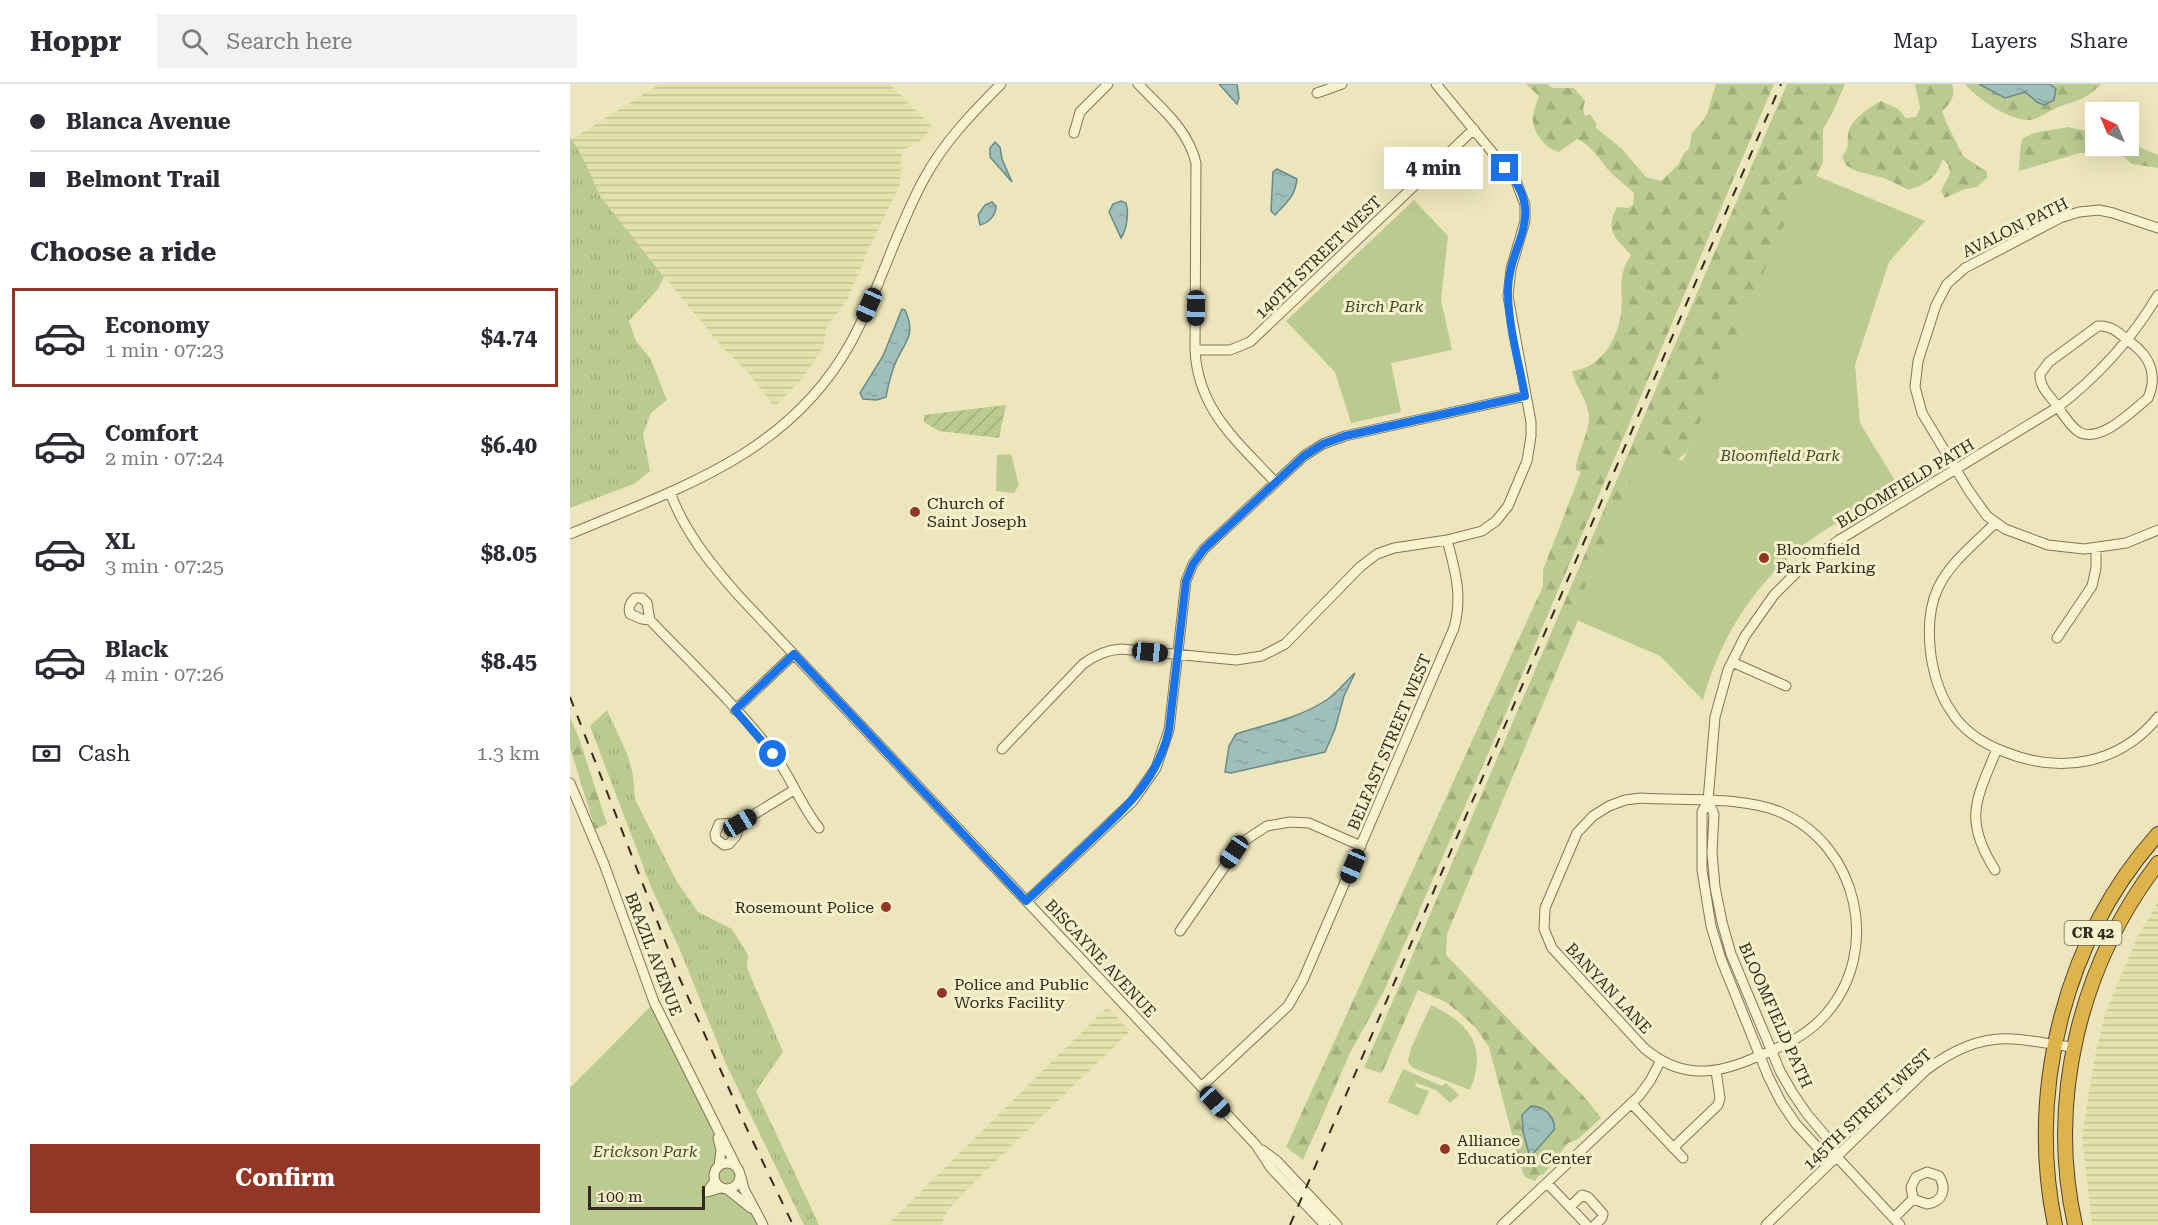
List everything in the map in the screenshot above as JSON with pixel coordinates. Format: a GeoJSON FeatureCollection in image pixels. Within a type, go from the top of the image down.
{"type":"FeatureCollection","features":[{"type":"Feature","properties":{"kind":"highway","name":"CR 42"},"geometry":{"type":"LineString","coordinates":[[2055,1225],[2048,1182],[2046,1128],[2048,1090],[2055,1046],[2067,997],[2091,935],[2114,893],[2158,834]]}},
{"type":"Feature","properties":{"kind":"highway","name":"CR 42"},"geometry":{"type":"LineString","coordinates":[[2075,1225],[2068,1184],[2066,1148],[2067,1095],[2073,1047],[2089,992],[2109,943],[2132,901],[2158,863]]}},
{"type":"Feature","properties":{"kind":"street"},"geometry":{"type":"LineString","coordinates":[[570,534],[717,470],[756,447],[795,415],[837,365],[854,335],[915,196],[936,158],[966,119],[1001,84]]}},
{"type":"Feature","properties":{"kind":"street"},"geometry":{"type":"LineString","coordinates":[[1074,133],[1080,112],[1108,84]]}},
{"type":"Feature","properties":{"kind":"street"},"geometry":{"type":"LineString","coordinates":[[1138,84],[1187,137],[1196,163],[1195,350],[1199,380],[1210,406],[1226,430],[1275,482]]}},
{"type":"Feature","properties":{"kind":"street"},"geometry":{"type":"LineString","coordinates":[[1317,93],[1342,84]]}},
{"type":"Feature","properties":{"kind":"street"},"geometry":{"type":"LineString","coordinates":[[1002,749],[1090,659],[1106,651],[1121,649],[1244,660],[1270,653],[1285,644],[1360,567],[1377,554],[1394,548],[1447,540],[1482,531],[1496,521],[1509,506],[1524,470],[1531,444],[1531,422],[1508,296],[1510,269],[1525,221],[1525,205],[1516,181],[1436,84]]}},
{"type":"Feature","properties":{"kind":"street","name":"140TH STREET WEST"},"geometry":{"type":"LineString","coordinates":[[1195,350],[1230,350],[1250,342],[1474,129]]}},
{"type":"Feature","properties":{"kind":"street","name":"AVALON PATH"},"geometry":{"type":"LineString","coordinates":[[1995,523],[1981,508],[1922,413],[1915,387],[1918,362],[1936,305],[1947,284],[1971,264],[2073,213],[2099,210],[2158,228]]}},
{"type":"Feature","properties":{"kind":"street","name":"BLOOMFIELD PATH"},"geometry":{"type":"LineString","coordinates":[[1837,1156],[1819,1149],[1796,1124],[1776,1094],[1721,959],[1708,912],[1702,870],[1702,812],[1708,801],[1715,717],[1723,685],[1745,636],[1766,604],[1811,558],[2058,407],[2090,381],[2128,340],[2158,295]]}},
{"type":"Feature","properties":{"kind":"street"},"geometry":{"type":"LineString","coordinates":[[2098,326],[2110,327],[2147,355],[2156,367],[2158,381],[2153,394],[2106,430],[2095,435],[2083,434],[2077,430],[2058,407],[2040,379],[2044,366],[2098,326]]}},
{"type":"Feature","properties":{"kind":"street"},"geometry":{"type":"LineString","coordinates":[[1026,901],[1133,801],[1152,775],[1163,752],[1169,730],[1189,571],[1204,549],[1309,452],[1333,439],[1525,396]]}},
{"type":"Feature","properties":{"kind":"street","name":"BISCAYNE AVENUE"},"geometry":{"type":"LineString","coordinates":[[670,492],[686,527],[714,567],[1201,1087],[1256,1145],[1277,1161],[1337,1225]]}},
{"type":"Feature","properties":{"kind":"street"},"geometry":{"type":"LineString","coordinates":[[2158,530],[2126,543],[2096,549],[2072,548],[2048,545],[2018,535],[1995,523],[1960,557],[1945,576],[1934,599],[1929,629],[1935,674],[1946,703],[1970,733],[1997,749],[2037,763],[2086,762],[2103,757],[2125,746],[2145,731],[2158,717]]}},
{"type":"Feature","properties":{"kind":"street","name":"BELFAST STREET WEST"},"geometry":{"type":"LineString","coordinates":[[1201,1087],[1280,1014],[1294,998],[1457,619],[1458,585],[1447,540]]}},
{"type":"Feature","properties":{"kind":"street"},"geometry":{"type":"LineString","coordinates":[[2057,638],[2092,586],[2095,577],[2096,549]]}},
{"type":"Feature","properties":{"kind":"street"},"geometry":{"type":"LineString","coordinates":[[650,620],[773,754],[819,828]]}},
{"type":"Feature","properties":{"kind":"street"},"geometry":{"type":"LineString","coordinates":[[735,710],[794,654]]}},
{"type":"Feature","properties":{"kind":"street"},"geometry":{"type":"LineString","coordinates":[[1732,662],[1786,686]]}},
{"type":"Feature","properties":{"kind":"street"},"geometry":{"type":"LineString","coordinates":[[1995,870],[1978,839],[1975,812],[1979,793],[1997,749]]}},
{"type":"Feature","properties":{"kind":"street","name":"BRAZIL AVENUE"},"geometry":{"type":"LineString","coordinates":[[570,783],[604,864],[654,1002],[717,1132],[740,1170],[744,1189],[763,1225]]}},
{"type":"Feature","properties":{"kind":"street"},"geometry":{"type":"LineString","coordinates":[[740,823],[794,790]]}},
{"type":"Feature","properties":{"kind":"street","name":"BANYAN LANE"},"geometry":{"type":"LineString","coordinates":[[1641,798],[1708,801],[1758,805],[1797,821],[1815,834],[1835,857],[1846,877],[1854,898],[1857,920],[1857,942],[1849,974],[1838,998],[1826,1014],[1796,1039],[1760,1056],[1716,1071],[1686,1070],[1660,1060],[1636,1040],[1552,948],[1544,928],[1545,908],[1575,838],[1582,827],[1598,812],[1616,802],[1641,798]]}},
{"type":"Feature","properties":{"kind":"street","name":"BLOOMFIELD PATH"},"geometry":{"type":"LineString","coordinates":[[1708,801],[1714,814],[1713,868],[1722,922],[1731,954],[1792,1092],[1829,1140],[1837,1156]]}},
{"type":"Feature","properties":{"kind":"street"},"geometry":{"type":"LineString","coordinates":[[1180,931],[1241,843],[1267,826],[1290,822],[1309,824],[1361,846]]}},
{"type":"Feature","properties":{"kind":"street","name":"145TH STREET WEST"},"geometry":{"type":"LineString","coordinates":[[1766,1225],[1926,1070],[1943,1057],[1967,1045],[1993,1039],[2012,1038],[2073,1047]]}},
{"type":"Feature","properties":{"kind":"street"},"geometry":{"type":"LineString","coordinates":[[1502,1225],[1631,1103],[1645,1088],[1660,1060]]}},
{"type":"Feature","properties":{"kind":"street"},"geometry":{"type":"LineString","coordinates":[[1673,1148],[1718,1105],[1720,1098],[1716,1071]]}},
{"type":"Feature","properties":{"kind":"street"},"geometry":{"type":"LineString","coordinates":[[1631,1103],[1683,1158]]}},
{"type":"Feature","properties":{"kind":"street","name":"BRAZIL AVENUE"},"geometry":{"type":"LineString","coordinates":[[717,1132],[721,1150],[719,1166],[714,1172],[721,1186],[736,1195],[757,1213]]}},
{"type":"Feature","properties":{"kind":"street","name":"BISCAYNE AVENUE"},"geometry":{"type":"LineString","coordinates":[[1256,1145],[1271,1168],[1325,1225]]}},
{"type":"Feature","properties":{"kind":"street"},"geometry":{"type":"LineString","coordinates":[[1837,1156],[1897,1222],[1913,1199]]}},
{"type":"Feature","properties":{"kind":"street"},"geometry":{"type":"LineString","coordinates":[[719,1166],[726,1162],[735,1164]]}},
{"type":"Feature","properties":{"kind":"street"},"geometry":{"type":"LineString","coordinates":[[721,1186],[738,1185],[741,1177]]}},
{"type":"Feature","properties":{"kind":"street"},"geometry":{"type":"LineString","coordinates":[[1547,1183],[1587,1225]]}},
{"type":"Feature","properties":{"kind":"street"},"geometry":{"type":"LineString","coordinates":[[1570,1207],[1582,1195],[1588,1197],[1603,1214],[1595,1225]]}},
{"type":"Feature","properties":{"kind":"green space"},"geometry":{"type":"Polygon","coordinates":[[[660,84],[890,84],[932,127],[918,143],[902,152],[900,185],[869,248],[847,301],[827,325],[823,347],[813,363],[801,380],[774,407],[748,372],[723,348],[616,218],[600,196],[572,139],[660,84]]]}},
{"type":"Feature","properties":{"kind":"green space"},"geometry":{"type":"Polygon","coordinates":[[[1526,84],[1574,88],[1585,101],[1583,109],[1585,116],[1590,114],[1596,123],[1596,128],[1621,148],[1646,177],[1661,181],[1678,165],[1684,153],[1689,149],[1692,133],[1707,114],[1716,84],[1774,84],[1505,715],[1383,993],[1350,1053],[1303,1160],[1286,1147],[1543,586],[1543,570],[1581,472],[1576,470],[1576,465],[1589,421],[1586,404],[1572,371],[1591,365],[1606,352],[1619,324],[1622,277],[1631,255],[1613,233],[1612,222],[1617,207],[1628,208],[1633,205],[1634,193],[1611,173],[1583,142],[1577,139],[1559,152],[1544,143],[1536,133],[1533,121],[1533,113],[1539,96],[1526,84]]]}},
{"type":"Feature","properties":{"kind":"green space"},"geometry":{"type":"Polygon","coordinates":[[[1787,84],[1845,84],[1823,129],[1823,162],[1686,453],[1668,467],[1586,601],[1447,934],[1446,955],[1588,1101],[1601,1118],[1578,1139],[1568,1143],[1544,1174],[1538,1176],[1535,1181],[1525,1177],[1520,1165],[1489,1047],[1475,1027],[1446,1002],[1418,990],[1382,1073],[1364,1068],[1787,84]]]}},
{"type":"Feature","properties":{"kind":"green space"},"geometry":{"type":"Polygon","coordinates":[[[1915,84],[1952,84],[1952,99],[1942,111],[1963,156],[1987,172],[1987,178],[1977,187],[1965,189],[1945,198],[1941,191],[1950,173],[1948,164],[1942,159],[1938,171],[1930,179],[1909,190],[1884,178],[1856,171],[1846,165],[1842,157],[1847,148],[1850,129],[1856,119],[1881,101],[1898,109],[1906,118],[1916,117],[1920,108],[1915,84]]]}},
{"type":"Feature","properties":{"kind":"green space"},"geometry":{"type":"Polygon","coordinates":[[[1965,84],[2101,84],[2080,99],[2035,119],[2027,120],[2007,115],[1978,97],[1965,84]]]}},
{"type":"Feature","properties":{"kind":"green space"},"geometry":{"type":"Polygon","coordinates":[[[2068,127],[2085,131],[2085,153],[2019,171],[2022,139],[2038,132],[2068,127]]]}},
{"type":"Feature","properties":{"kind":"green space"},"geometry":{"type":"Polygon","coordinates":[[[570,139],[586,164],[600,196],[664,277],[658,289],[629,321],[636,341],[650,358],[667,400],[651,413],[643,434],[650,471],[634,484],[570,508],[570,139]]]}},
{"type":"Feature","properties":{"kind":"green space"},"geometry":{"type":"Polygon","coordinates":[[[2139,147],[2158,155],[2158,168],[2132,164],[2123,156],[2139,156],[2139,147]]]}},
{"type":"Feature","properties":{"kind":"green space","name":"Bloomfield Park"},"geometry":{"type":"Polygon","coordinates":[[[1807,172],[1925,221],[1889,262],[1855,365],[1860,423],[1899,487],[1819,534],[1779,567],[1746,606],[1732,628],[1711,675],[1703,700],[1660,656],[1572,618],[1646,446],[1683,461],[1807,172]]]}},
{"type":"Feature","properties":{"kind":"green space","name":"Birch Park"},"geometry":{"type":"Polygon","coordinates":[[[1414,200],[1448,236],[1441,300],[1452,350],[1391,363],[1401,412],[1351,423],[1335,372],[1286,321],[1414,200]]]}},
{"type":"Feature","properties":{"kind":"green space"},"geometry":{"type":"Polygon","coordinates":[[[1006,405],[999,438],[939,431],[924,422],[924,415],[1006,405]]]}},
{"type":"Feature","properties":{"kind":"green space"},"geometry":{"type":"Polygon","coordinates":[[[1011,454],[1019,485],[1014,493],[996,491],[997,455],[1011,454]]]}},
{"type":"Feature","properties":{"kind":"green space"},"geometry":{"type":"Polygon","coordinates":[[[607,710],[628,756],[633,775],[635,799],[677,882],[698,912],[732,929],[748,955],[747,968],[783,1052],[756,1091],[819,1225],[804,1225],[726,1064],[680,950],[651,887],[590,726],[607,710]]]}},
{"type":"Feature","properties":{"kind":"green space"},"geometry":{"type":"Polygon","coordinates":[[[570,717],[607,824],[595,829],[570,747],[570,717]]]}},
{"type":"Feature","properties":{"kind":"green space"},"geometry":{"type":"Polygon","coordinates":[[[2158,902],[2158,1225],[2092,1225],[2082,1137],[2094,1061],[2105,1014],[2138,936],[2158,902]]]}},
{"type":"Feature","properties":{"kind":"green space","name":"Erickson Park"},"geometry":{"type":"Polygon","coordinates":[[[656,1001],[763,1225],[570,1225],[570,1088],[656,1001]]]}},
{"type":"Feature","properties":{"kind":"green space"},"geometry":{"type":"Polygon","coordinates":[[[1431,1005],[1456,1020],[1472,1038],[1477,1061],[1470,1090],[1413,1068],[1408,1062],[1411,1048],[1431,1005]]]}},
{"type":"Feature","properties":{"kind":"green space"},"geometry":{"type":"Polygon","coordinates":[[[1107,1007],[1130,1031],[962,1194],[946,1213],[941,1225],[887,1225],[1107,1007]]]}},
{"type":"Feature","properties":{"kind":"green space"},"geometry":{"type":"Polygon","coordinates":[[[1403,1069],[1442,1086],[1446,1083],[1459,1095],[1450,1103],[1436,1090],[1416,1083],[1415,1086],[1429,1091],[1418,1116],[1388,1102],[1403,1069]]]}},
{"type":"Feature","properties":{"kind":"water"},"geometry":{"type":"Polygon","coordinates":[[[1219,84],[1237,84],[1239,98],[1237,104],[1219,84]]]}},
{"type":"Feature","properties":{"kind":"water"},"geometry":{"type":"Polygon","coordinates":[[[1979,84],[2050,84],[2056,89],[2054,100],[2044,105],[2025,92],[2005,98],[1979,84]]]}},
{"type":"Feature","properties":{"kind":"water"},"geometry":{"type":"Polygon","coordinates":[[[995,142],[1000,147],[1002,159],[1012,182],[990,157],[990,148],[995,142]]]}},
{"type":"Feature","properties":{"kind":"water"},"geometry":{"type":"Polygon","coordinates":[[[1277,169],[1297,179],[1292,195],[1275,215],[1271,211],[1273,172],[1277,169]]]}},
{"type":"Feature","properties":{"kind":"water"},"geometry":{"type":"Polygon","coordinates":[[[1121,201],[1126,203],[1127,211],[1126,226],[1121,238],[1109,212],[1113,204],[1121,201]]]}},
{"type":"Feature","properties":{"kind":"water"},"geometry":{"type":"Polygon","coordinates":[[[992,202],[996,206],[993,215],[980,225],[978,215],[985,205],[992,202]]]}},
{"type":"Feature","properties":{"kind":"water"},"geometry":{"type":"Polygon","coordinates":[[[902,309],[905,310],[908,319],[909,333],[894,368],[886,397],[877,400],[863,399],[860,393],[883,356],[902,309]]]}},
{"type":"Feature","properties":{"kind":"water"},"geometry":{"type":"Polygon","coordinates":[[[1355,673],[1344,696],[1335,729],[1325,752],[1231,773],[1225,772],[1229,746],[1236,734],[1283,720],[1317,706],[1332,696],[1355,673]]]}},
{"type":"Feature","properties":{"kind":"water"},"geometry":{"type":"Polygon","coordinates":[[[1531,1106],[1545,1110],[1554,1125],[1554,1130],[1532,1155],[1529,1154],[1523,1131],[1522,1115],[1531,1106]]]}},
{"type":"Feature","properties":{"kind":"railway"},"geometry":{"type":"LineString","coordinates":[[1290,1225],[1781,84]]}},
{"type":"Feature","properties":{"kind":"railway"},"geometry":{"type":"LineString","coordinates":[[570,697],[679,977],[793,1225]]}},
{"type":"Feature","properties":{"kind":"place","name":"Church of Saint Joseph"},"geometry":{"type":"Point","coordinates":[915,512]}},
{"type":"Feature","properties":{"kind":"place","name":"Bloomfield Park Parking"},"geometry":{"type":"Point","coordinates":[1764,558]}},
{"type":"Feature","properties":{"kind":"place","name":"Rosemount Police"},"geometry":{"type":"Point","coordinates":[886,907]}},
{"type":"Feature","properties":{"kind":"place","name":"Police and Public Works Facility"},"geometry":{"type":"Point","coordinates":[942,993]}},
{"type":"Feature","properties":{"kind":"place","name":"Alliance Education Center"},"geometry":{"type":"Point","coordinates":[1445,1149]}},
{"type":"Feature","properties":{"kind":"route"},"geometry":{"type":"LineString","coordinates":[[773,754],[735,710],[794,654],[1026,901],[1133,801],[1156,768],[1169,730],[1186,581],[1189,571],[1204,549],[1294,464],[1309,452],[1333,439],[1525,396],[1509,312],[1508,290],[1510,269],[1524,229],[1526,213],[1520,188],[1505,168]]}}]}
